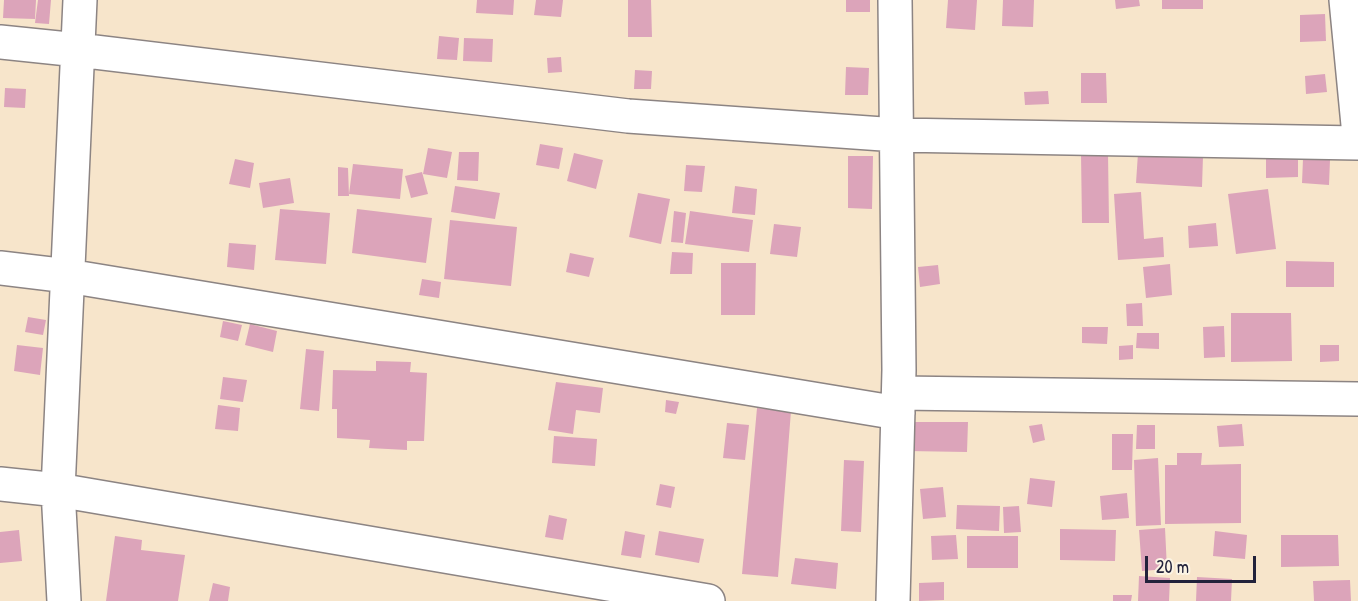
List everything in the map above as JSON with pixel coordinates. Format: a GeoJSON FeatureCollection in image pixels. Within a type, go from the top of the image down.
{"type":"FeatureCollection","features":[{"type":"Feature","properties":{"kind":"street"},"geometry":{"type":"LineString","coordinates":[[64,601],[58,490],[80,0]]}},
{"type":"Feature","properties":{"kind":"street"},"geometry":{"type":"LineString","coordinates":[[893,601],[899,403],[895,0]]}},
{"type":"Feature","properties":{"kind":"street"},"geometry":{"type":"LineString","coordinates":[[1346,0],[1358,125]]}},
{"type":"Feature","properties":{"kind":"street"},"geometry":{"type":"LineString","coordinates":[[0,42],[628,116],[897,135],[1358,143]]}},
{"type":"Feature","properties":{"kind":"street"},"geometry":{"type":"LineString","coordinates":[[0,268],[68,276],[899,403],[1358,399]]}},
{"type":"Feature","properties":{"kind":"street"},"geometry":{"type":"LineString","coordinates":[[0,484],[58,490],[708,601]]}},
{"type":"Feature","properties":{"kind":"building"},"geometry":{"type":"Polygon","coordinates":[[[4,0],[36,0],[35,19],[3,18],[4,0]]]}},
{"type":"Feature","properties":{"kind":"building"},"geometry":{"type":"Polygon","coordinates":[[[38,0],[51,0],[49,24],[35,23],[38,0]]]}},
{"type":"Feature","properties":{"kind":"building"},"geometry":{"type":"Polygon","coordinates":[[[477,0],[514,0],[513,15],[476,13],[477,0]]]}},
{"type":"Feature","properties":{"kind":"building"},"geometry":{"type":"Polygon","coordinates":[[[536,0],[563,0],[561,17],[534,15],[536,0]]]}},
{"type":"Feature","properties":{"kind":"building"},"geometry":{"type":"Polygon","coordinates":[[[628,0],[651,0],[652,37],[628,37],[628,0]]]}},
{"type":"Feature","properties":{"kind":"building"},"geometry":{"type":"Polygon","coordinates":[[[846,0],[870,0],[870,12],[846,12],[846,0]]]}},
{"type":"Feature","properties":{"kind":"building"},"geometry":{"type":"Polygon","coordinates":[[[948,0],[977,0],[975,30],[946,28],[948,0]]]}},
{"type":"Feature","properties":{"kind":"building"},"geometry":{"type":"Polygon","coordinates":[[[1003,0],[1034,0],[1033,27],[1002,26],[1003,0]]]}},
{"type":"Feature","properties":{"kind":"building"},"geometry":{"type":"Polygon","coordinates":[[[1115,0],[1139,0],[1140,6],[1116,9],[1115,0]]]}},
{"type":"Feature","properties":{"kind":"building"},"geometry":{"type":"Polygon","coordinates":[[[1162,0],[1203,0],[1203,9],[1162,9],[1162,0]]]}},
{"type":"Feature","properties":{"kind":"building"},"geometry":{"type":"Polygon","coordinates":[[[1325,14],[1326,41],[1300,42],[1300,15],[1325,14]]]}},
{"type":"Feature","properties":{"kind":"building"},"geometry":{"type":"Polygon","coordinates":[[[439,36],[459,38],[457,60],[437,59],[439,36]]]}},
{"type":"Feature","properties":{"kind":"building"},"geometry":{"type":"Polygon","coordinates":[[[464,38],[493,39],[492,62],[463,61],[464,38]]]}},
{"type":"Feature","properties":{"kind":"building"},"geometry":{"type":"Polygon","coordinates":[[[561,57],[562,72],[548,73],[547,58],[561,57]]]}},
{"type":"Feature","properties":{"kind":"building"},"geometry":{"type":"Polygon","coordinates":[[[846,67],[869,68],[868,95],[845,95],[846,67]]]}},
{"type":"Feature","properties":{"kind":"building"},"geometry":{"type":"Polygon","coordinates":[[[635,70],[652,71],[651,89],[634,89],[635,70]]]}},
{"type":"Feature","properties":{"kind":"building"},"geometry":{"type":"Polygon","coordinates":[[[1081,73],[1106,73],[1107,103],[1081,103],[1081,73]]]}},
{"type":"Feature","properties":{"kind":"building"},"geometry":{"type":"Polygon","coordinates":[[[1325,74],[1327,92],[1306,94],[1305,76],[1325,74]]]}},
{"type":"Feature","properties":{"kind":"building"},"geometry":{"type":"Polygon","coordinates":[[[5,88],[26,89],[25,108],[4,107],[5,88]]]}},
{"type":"Feature","properties":{"kind":"building"},"geometry":{"type":"Polygon","coordinates":[[[1048,91],[1049,104],[1025,105],[1024,92],[1048,91]]]}},
{"type":"Feature","properties":{"kind":"building"},"geometry":{"type":"Polygon","coordinates":[[[540,144],[563,148],[559,169],[536,165],[540,144]]]}},
{"type":"Feature","properties":{"kind":"building"},"geometry":{"type":"Polygon","coordinates":[[[428,148],[452,152],[447,178],[423,174],[428,148]]]}},
{"type":"Feature","properties":{"kind":"building"},"geometry":{"type":"Polygon","coordinates":[[[459,152],[479,152],[478,181],[457,180],[459,152]]]}},
{"type":"Feature","properties":{"kind":"building"},"geometry":{"type":"Polygon","coordinates":[[[574,153],[603,160],[596,189],[567,181],[574,153]]]}},
{"type":"Feature","properties":{"kind":"building"},"geometry":{"type":"Polygon","coordinates":[[[1108,153],[1109,223],[1082,223],[1081,154],[1108,153]]]}},
{"type":"Feature","properties":{"kind":"building"},"geometry":{"type":"Polygon","coordinates":[[[1138,153],[1203,156],[1202,187],[1136,183],[1138,153]]]}},
{"type":"Feature","properties":{"kind":"building"},"geometry":{"type":"Polygon","coordinates":[[[848,156],[873,156],[872,209],[848,208],[848,156]]]}},
{"type":"Feature","properties":{"kind":"building"},"geometry":{"type":"Polygon","coordinates":[[[1298,157],[1298,177],[1266,178],[1266,158],[1298,157]]]}},
{"type":"Feature","properties":{"kind":"building"},"geometry":{"type":"Polygon","coordinates":[[[235,159],[254,163],[250,188],[229,184],[235,159]]]}},
{"type":"Feature","properties":{"kind":"building"},"geometry":{"type":"Polygon","coordinates":[[[1303,159],[1330,160],[1329,185],[1302,183],[1303,159]]]}},
{"type":"Feature","properties":{"kind":"building"},"geometry":{"type":"Polygon","coordinates":[[[353,164],[403,169],[400,199],[349,194],[353,164]]]}},
{"type":"Feature","properties":{"kind":"building"},"geometry":{"type":"Polygon","coordinates":[[[686,165],[705,166],[702,192],[684,191],[686,165]]]}},
{"type":"Feature","properties":{"kind":"building"},"geometry":{"type":"Polygon","coordinates":[[[338,167],[348,168],[349,196],[338,196],[338,167]]]}},
{"type":"Feature","properties":{"kind":"building"},"geometry":{"type":"Polygon","coordinates":[[[422,172],[428,194],[411,198],[405,176],[422,172]]]}},
{"type":"Feature","properties":{"kind":"building"},"geometry":{"type":"Polygon","coordinates":[[[290,178],[294,203],[263,208],[259,183],[290,178]]]}},
{"type":"Feature","properties":{"kind":"building"},"geometry":{"type":"Polygon","coordinates":[[[455,186],[500,193],[495,219],[451,212],[455,186]]]}},
{"type":"Feature","properties":{"kind":"building"},"geometry":{"type":"Polygon","coordinates":[[[735,186],[757,189],[755,215],[732,213],[735,186]]]}},
{"type":"Feature","properties":{"kind":"building"},"geometry":{"type":"Polygon","coordinates":[[[1268,189],[1276,249],[1236,254],[1228,194],[1268,189]]]}},
{"type":"Feature","properties":{"kind":"building"},"geometry":{"type":"Polygon","coordinates":[[[1141,192],[1144,239],[1163,237],[1164,257],[1118,260],[1114,194],[1141,192]]]}},
{"type":"Feature","properties":{"kind":"building"},"geometry":{"type":"Polygon","coordinates":[[[638,193],[670,199],[661,244],[629,237],[638,193]]]}},
{"type":"Feature","properties":{"kind":"building"},"geometry":{"type":"Polygon","coordinates":[[[280,209],[330,213],[326,264],[275,260],[280,209]]]}},
{"type":"Feature","properties":{"kind":"building"},"geometry":{"type":"Polygon","coordinates":[[[357,209],[432,218],[426,263],[352,253],[357,209]]]}},
{"type":"Feature","properties":{"kind":"building"},"geometry":{"type":"Polygon","coordinates":[[[674,211],[686,213],[683,243],[671,242],[674,211]]]}},
{"type":"Feature","properties":{"kind":"building"},"geometry":{"type":"Polygon","coordinates":[[[690,211],[753,220],[749,252],[685,244],[690,211]]]}},
{"type":"Feature","properties":{"kind":"building"},"geometry":{"type":"Polygon","coordinates":[[[450,220],[517,227],[511,286],[444,279],[450,220]]]}},
{"type":"Feature","properties":{"kind":"building"},"geometry":{"type":"Polygon","coordinates":[[[1216,223],[1218,246],[1189,248],[1188,226],[1216,223]]]}},
{"type":"Feature","properties":{"kind":"building"},"geometry":{"type":"Polygon","coordinates":[[[774,224],[801,227],[797,257],[770,254],[774,224]]]}},
{"type":"Feature","properties":{"kind":"building"},"geometry":{"type":"Polygon","coordinates":[[[229,243],[256,245],[254,270],[227,267],[229,243]]]}},
{"type":"Feature","properties":{"kind":"building"},"geometry":{"type":"Polygon","coordinates":[[[672,252],[693,253],[692,274],[670,274],[672,252]]]}},
{"type":"Feature","properties":{"kind":"building"},"geometry":{"type":"Polygon","coordinates":[[[570,253],[594,258],[589,277],[566,272],[570,253]]]}},
{"type":"Feature","properties":{"kind":"building"},"geometry":{"type":"Polygon","coordinates":[[[1286,261],[1334,262],[1334,287],[1286,287],[1286,261]]]}},
{"type":"Feature","properties":{"kind":"building"},"geometry":{"type":"Polygon","coordinates":[[[721,263],[756,263],[755,315],[721,315],[721,263]]]}},
{"type":"Feature","properties":{"kind":"building"},"geometry":{"type":"Polygon","coordinates":[[[1170,264],[1172,295],[1146,298],[1143,267],[1170,264]]]}},
{"type":"Feature","properties":{"kind":"building"},"geometry":{"type":"Polygon","coordinates":[[[938,265],[940,284],[920,287],[918,267],[938,265]]]}},
{"type":"Feature","properties":{"kind":"building"},"geometry":{"type":"Polygon","coordinates":[[[422,279],[441,282],[439,298],[419,295],[422,279]]]}},
{"type":"Feature","properties":{"kind":"building"},"geometry":{"type":"Polygon","coordinates":[[[1142,303],[1143,326],[1127,326],[1126,304],[1142,303]]]}},
{"type":"Feature","properties":{"kind":"building"},"geometry":{"type":"Polygon","coordinates":[[[1231,313],[1291,313],[1292,361],[1231,362],[1231,313]]]}},
{"type":"Feature","properties":{"kind":"building"},"geometry":{"type":"Polygon","coordinates":[[[28,317],[46,320],[43,335],[25,332],[28,317]]]}},
{"type":"Feature","properties":{"kind":"building"},"geometry":{"type":"Polygon","coordinates":[[[223,321],[242,325],[238,341],[220,337],[223,321]]]}},
{"type":"Feature","properties":{"kind":"building"},"geometry":{"type":"Polygon","coordinates":[[[250,324],[277,331],[273,352],[245,345],[250,324]]]}},
{"type":"Feature","properties":{"kind":"building"},"geometry":{"type":"Polygon","coordinates":[[[1224,326],[1225,357],[1204,358],[1203,327],[1224,326]]]}},
{"type":"Feature","properties":{"kind":"building"},"geometry":{"type":"Polygon","coordinates":[[[1082,327],[1108,327],[1107,344],[1082,343],[1082,327]]]}},
{"type":"Feature","properties":{"kind":"building"},"geometry":{"type":"Polygon","coordinates":[[[1137,333],[1159,333],[1159,349],[1136,348],[1137,333]]]}},
{"type":"Feature","properties":{"kind":"building"},"geometry":{"type":"Polygon","coordinates":[[[17,345],[43,348],[40,375],[14,371],[17,345]]]}},
{"type":"Feature","properties":{"kind":"building"},"geometry":{"type":"Polygon","coordinates":[[[1133,345],[1133,359],[1119,360],[1119,346],[1133,345]]]}},
{"type":"Feature","properties":{"kind":"building"},"geometry":{"type":"Polygon","coordinates":[[[1320,345],[1339,345],[1339,361],[1320,362],[1320,345]]]}},
{"type":"Feature","properties":{"kind":"building"},"geometry":{"type":"Polygon","coordinates":[[[306,349],[324,351],[319,411],[300,409],[306,349]]]}},
{"type":"Feature","properties":{"kind":"building"},"geometry":{"type":"Polygon","coordinates":[[[376,361],[411,362],[410,372],[427,373],[424,441],[407,441],[407,450],[369,448],[370,440],[337,438],[337,409],[332,409],[333,370],[376,371],[376,361]]]}},
{"type":"Feature","properties":{"kind":"building"},"geometry":{"type":"Polygon","coordinates":[[[223,377],[247,380],[243,402],[220,399],[223,377]]]}},
{"type":"Feature","properties":{"kind":"building"},"geometry":{"type":"Polygon","coordinates":[[[556,382],[603,388],[600,413],[576,410],[573,434],[548,430],[556,382]]]}},
{"type":"Feature","properties":{"kind":"building"},"geometry":{"type":"Polygon","coordinates":[[[666,400],[679,402],[676,414],[665,412],[666,400]]]}},
{"type":"Feature","properties":{"kind":"building"},"geometry":{"type":"Polygon","coordinates":[[[218,405],[240,408],[238,431],[215,429],[218,405]]]}},
{"type":"Feature","properties":{"kind":"building"},"geometry":{"type":"Polygon","coordinates":[[[757,408],[791,411],[778,577],[742,574],[757,408]]]}},
{"type":"Feature","properties":{"kind":"building"},"geometry":{"type":"Polygon","coordinates":[[[908,422],[968,422],[967,452],[907,451],[908,422]]]}},
{"type":"Feature","properties":{"kind":"building"},"geometry":{"type":"Polygon","coordinates":[[[727,423],[749,425],[745,460],[723,458],[727,423]]]}},
{"type":"Feature","properties":{"kind":"building"},"geometry":{"type":"Polygon","coordinates":[[[1042,424],[1045,440],[1033,443],[1029,426],[1042,424]]]}},
{"type":"Feature","properties":{"kind":"building"},"geometry":{"type":"Polygon","coordinates":[[[1242,424],[1244,446],[1219,447],[1217,426],[1242,424]]]}},
{"type":"Feature","properties":{"kind":"building"},"geometry":{"type":"Polygon","coordinates":[[[1137,425],[1155,425],[1155,449],[1136,449],[1137,425]]]}},
{"type":"Feature","properties":{"kind":"building"},"geometry":{"type":"Polygon","coordinates":[[[1112,434],[1133,434],[1132,470],[1112,470],[1112,434]]]}},
{"type":"Feature","properties":{"kind":"building"},"geometry":{"type":"Polygon","coordinates":[[[554,436],[597,439],[595,466],[552,463],[554,436]]]}},
{"type":"Feature","properties":{"kind":"building"},"geometry":{"type":"Polygon","coordinates":[[[1177,453],[1202,453],[1201,465],[1241,464],[1241,523],[1165,524],[1165,465],[1177,465],[1177,453]]]}},
{"type":"Feature","properties":{"kind":"building"},"geometry":{"type":"Polygon","coordinates":[[[1158,458],[1161,525],[1136,526],[1134,460],[1158,458]]]}},
{"type":"Feature","properties":{"kind":"building"},"geometry":{"type":"Polygon","coordinates":[[[844,460],[864,461],[861,532],[841,531],[844,460]]]}},
{"type":"Feature","properties":{"kind":"building"},"geometry":{"type":"Polygon","coordinates":[[[1030,478],[1055,481],[1052,507],[1027,504],[1030,478]]]}},
{"type":"Feature","properties":{"kind":"building"},"geometry":{"type":"Polygon","coordinates":[[[660,484],[675,487],[671,508],[656,505],[660,484]]]}},
{"type":"Feature","properties":{"kind":"building"},"geometry":{"type":"Polygon","coordinates":[[[943,487],[946,517],[923,519],[920,489],[943,487]]]}},
{"type":"Feature","properties":{"kind":"building"},"geometry":{"type":"Polygon","coordinates":[[[1127,493],[1129,518],[1102,520],[1100,496],[1127,493]]]}},
{"type":"Feature","properties":{"kind":"building"},"geometry":{"type":"Polygon","coordinates":[[[957,505],[1000,506],[999,531],[956,529],[957,505]]]}},
{"type":"Feature","properties":{"kind":"building"},"geometry":{"type":"Polygon","coordinates":[[[1019,506],[1021,532],[1004,533],[1003,507],[1019,506]]]}},
{"type":"Feature","properties":{"kind":"building"},"geometry":{"type":"Polygon","coordinates":[[[549,515],[567,519],[563,540],[545,537],[549,515]]]}},
{"type":"Feature","properties":{"kind":"building"},"geometry":{"type":"Polygon","coordinates":[[[1165,528],[1167,569],[1142,571],[1139,530],[1165,528]]]}},
{"type":"Feature","properties":{"kind":"building"},"geometry":{"type":"Polygon","coordinates":[[[1060,529],[1116,530],[1115,561],[1060,560],[1060,529]]]}},
{"type":"Feature","properties":{"kind":"building"},"geometry":{"type":"Polygon","coordinates":[[[19,530],[22,561],[0,563],[0,532],[19,530]]]}},
{"type":"Feature","properties":{"kind":"building"},"geometry":{"type":"Polygon","coordinates":[[[625,531],[645,535],[641,558],[621,555],[625,531]]]}},
{"type":"Feature","properties":{"kind":"building"},"geometry":{"type":"Polygon","coordinates":[[[659,531],[704,539],[699,563],[655,555],[659,531]]]}},
{"type":"Feature","properties":{"kind":"building"},"geometry":{"type":"Polygon","coordinates":[[[1215,531],[1247,535],[1245,559],[1213,556],[1215,531]]]}},
{"type":"Feature","properties":{"kind":"building"},"geometry":{"type":"Polygon","coordinates":[[[956,535],[958,559],[932,560],[931,536],[956,535]]]}},
{"type":"Feature","properties":{"kind":"building"},"geometry":{"type":"Polygon","coordinates":[[[1281,535],[1338,535],[1339,566],[1281,567],[1281,535]]]}},
{"type":"Feature","properties":{"kind":"building"},"geometry":{"type":"Polygon","coordinates":[[[115,536],[142,540],[141,550],[185,555],[178,601],[106,601],[115,536]]]}},
{"type":"Feature","properties":{"kind":"building"},"geometry":{"type":"Polygon","coordinates":[[[967,536],[1018,536],[1018,568],[967,568],[967,536]]]}},
{"type":"Feature","properties":{"kind":"building"},"geometry":{"type":"Polygon","coordinates":[[[795,558],[838,563],[836,589],[791,584],[795,558]]]}},
{"type":"Feature","properties":{"kind":"building"},"geometry":{"type":"Polygon","coordinates":[[[1139,576],[1170,578],[1169,601],[1138,601],[1139,576]]]}},
{"type":"Feature","properties":{"kind":"building"},"geometry":{"type":"Polygon","coordinates":[[[1197,577],[1232,579],[1231,601],[1196,601],[1197,577]]]}},
{"type":"Feature","properties":{"kind":"building"},"geometry":{"type":"Polygon","coordinates":[[[1350,580],[1351,601],[1314,601],[1313,581],[1350,580]]]}},
{"type":"Feature","properties":{"kind":"building"},"geometry":{"type":"Polygon","coordinates":[[[944,582],[944,600],[919,601],[919,583],[944,582]]]}},
{"type":"Feature","properties":{"kind":"building"},"geometry":{"type":"Polygon","coordinates":[[[213,583],[230,587],[228,601],[209,601],[213,583]]]}},
{"type":"Feature","properties":{"kind":"building"},"geometry":{"type":"Polygon","coordinates":[[[1113,595],[1132,595],[1131,601],[1113,601],[1113,595]]]}}]}
